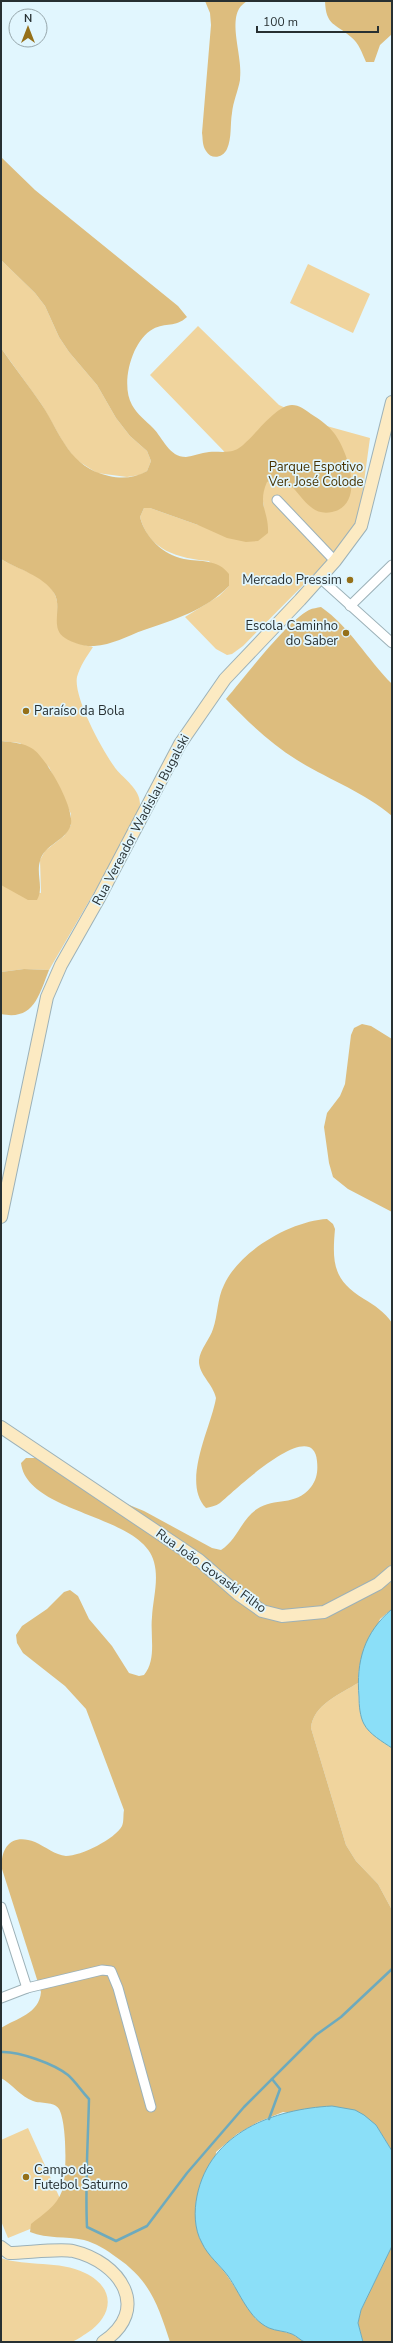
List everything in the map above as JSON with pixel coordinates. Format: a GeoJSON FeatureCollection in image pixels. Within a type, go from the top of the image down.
{"type":"FeatureCollection","features":[{"type":"Feature","properties":{"kind":"main road","name":"Rua Vereador Wadislau Bugalski"},"geometry":{"type":"LineString","coordinates":[[1,1217],[47,997],[61,965],[99,898],[180,744],[225,679],[320,578],[335,561],[361,526],[392,402]]}},
{"type":"Feature","properties":{"kind":"main road","name":"Rua João Govaski Filho"},"geometry":{"type":"LineString","coordinates":[[1,1427],[199,1560],[238,1594],[262,1611],[282,1616],[324,1612],[378,1584],[392,1572]]}},
{"type":"Feature","properties":{"kind":"main road"},"geometry":{"type":"LineString","coordinates":[[1,2247],[9,2252],[71,2251],[91,2257],[117,2275],[128,2300],[125,2320],[113,2335],[103,2342]]}},
{"type":"Feature","properties":{"kind":"street"},"geometry":{"type":"LineString","coordinates":[[277,500],[335,561]]}},
{"type":"Feature","properties":{"kind":"street"},"geometry":{"type":"LineString","coordinates":[[350,606],[392,565]]}},
{"type":"Feature","properties":{"kind":"street"},"geometry":{"type":"LineString","coordinates":[[320,578],[392,643]]}},
{"type":"Feature","properties":{"kind":"street"},"geometry":{"type":"LineString","coordinates":[[1,1907],[26,1988]]}},
{"type":"Feature","properties":{"kind":"street"},"geometry":{"type":"LineString","coordinates":[[1,1998],[26,1988],[102,1970],[111,1971],[118,1988],[151,2107]]}},
{"type":"Feature","properties":{"kind":"green space"},"geometry":{"type":"Polygon","coordinates":[[[205,1],[248,1],[241,7],[237,14],[236,35],[240,80],[231,117],[230,140],[225,152],[217,157],[211,156],[206,151],[203,144],[202,133],[211,25],[210,13],[205,1]]]}},
{"type":"Feature","properties":{"kind":"green space"},"geometry":{"type":"Polygon","coordinates":[[[325,1],[392,1],[392,34],[380,45],[374,62],[366,62],[356,42],[329,20],[325,1]]]}},
{"type":"Feature","properties":{"kind":"green space","name":"Parque Espotivo Ver. José Colode"},"geometry":{"type":"Polygon","coordinates":[[[1,157],[35,190],[178,306],[187,317],[178,323],[153,329],[139,343],[130,363],[127,386],[134,408],[157,432],[175,454],[186,457],[209,452],[228,452],[236,450],[245,444],[271,416],[285,406],[292,405],[305,409],[334,433],[344,452],[351,477],[349,499],[342,507],[332,512],[321,512],[313,508],[286,482],[277,480],[267,482],[264,490],[263,502],[268,525],[268,533],[258,541],[246,542],[227,538],[198,525],[150,508],[144,508],[140,517],[142,524],[156,544],[169,554],[176,557],[214,563],[220,566],[229,574],[229,586],[210,602],[200,608],[107,644],[90,646],[83,645],[75,643],[60,634],[57,623],[57,605],[54,593],[37,577],[1,559],[1,348],[42,405],[68,449],[75,458],[84,465],[95,472],[124,478],[138,475],[147,471],[151,461],[147,451],[130,436],[116,418],[97,385],[69,352],[59,337],[45,306],[35,293],[1,260],[1,157]]]}},
{"type":"Feature","properties":{"kind":"green space"},"geometry":{"type":"Polygon","coordinates":[[[1,260],[35,293],[45,306],[59,337],[69,352],[97,385],[116,418],[130,436],[147,451],[151,461],[147,471],[140,475],[127,477],[97,473],[75,459],[63,442],[42,405],[1,348],[1,260]]]}},
{"type":"Feature","properties":{"kind":"green space"},"geometry":{"type":"Polygon","coordinates":[[[308,264],[370,294],[353,333],[290,303],[308,264]]]}},
{"type":"Feature","properties":{"kind":"green space","name":"Parque Espotivo Ver. José Colode"},"geometry":{"type":"Polygon","coordinates":[[[198,326],[279,405],[323,425],[370,438],[360,511],[355,526],[324,564],[243,646],[232,654],[227,655],[216,649],[185,617],[219,596],[229,586],[209,561],[176,555],[166,551],[158,545],[150,538],[144,529],[140,517],[144,508],[150,508],[198,525],[264,508],[262,495],[245,473],[150,375],[198,326]]]}},
{"type":"Feature","properties":{"kind":"green space"},"geometry":{"type":"Polygon","coordinates":[[[1,559],[37,576],[47,584],[54,594],[57,603],[57,621],[59,629],[64,636],[74,642],[93,647],[78,673],[77,686],[80,697],[84,710],[97,738],[110,761],[135,789],[140,804],[135,822],[49,970],[24,969],[1,972],[1,885],[41,893],[40,860],[45,851],[64,836],[71,825],[71,814],[49,767],[20,743],[1,741],[1,559]]]}},
{"type":"Feature","properties":{"kind":"green space"},"geometry":{"type":"Polygon","coordinates":[[[321,607],[341,624],[392,684],[392,816],[370,800],[309,767],[278,747],[226,699],[277,638],[289,626],[309,610],[321,607]]]}},
{"type":"Feature","properties":{"kind":"green space"},"geometry":{"type":"Polygon","coordinates":[[[1,741],[26,745],[39,754],[52,773],[64,795],[71,816],[69,830],[42,855],[39,866],[40,891],[37,900],[28,900],[1,885],[1,741]]]}},
{"type":"Feature","properties":{"kind":"green space"},"geometry":{"type":"Polygon","coordinates":[[[24,969],[49,970],[38,997],[28,1010],[21,1014],[1,1014],[1,972],[24,969]]]}},
{"type":"Feature","properties":{"kind":"green space"},"geometry":{"type":"Polygon","coordinates":[[[362,1024],[371,1026],[392,1039],[392,1212],[348,1189],[333,1177],[329,1163],[324,1127],[327,1113],[340,1096],[345,1084],[351,1035],[354,1028],[362,1024]]]}},
{"type":"Feature","properties":{"kind":"green space"},"geometry":{"type":"Polygon","coordinates":[[[327,1219],[333,1224],[335,1229],[334,1252],[337,1270],[340,1277],[354,1292],[386,1315],[392,1323],[392,1609],[380,1619],[359,1669],[358,1683],[328,1701],[317,1713],[311,1728],[346,1845],[356,1861],[378,1884],[392,1910],[392,2151],[376,2125],[283,2112],[258,2122],[237,2134],[216,2152],[210,2255],[226,2274],[256,2319],[269,2328],[292,2334],[305,2342],[170,2342],[157,2305],[151,2294],[145,2284],[128,2266],[105,2249],[88,2241],[43,2236],[30,2232],[31,2224],[53,2206],[62,2191],[65,2174],[64,2126],[62,2116],[57,2106],[36,2102],[29,2099],[1,2078],[1,2028],[32,2010],[36,2006],[41,1992],[2,1869],[5,1848],[14,1841],[20,1839],[35,1842],[54,1852],[66,1856],[80,1853],[97,1846],[118,1831],[123,1824],[124,1810],[86,1709],[65,1686],[23,1653],[17,1643],[16,1635],[22,1626],[47,1609],[64,1592],[70,1590],[78,1596],[89,1619],[112,1646],[129,1673],[139,1676],[144,1675],[148,1669],[152,1655],[152,1617],[156,1583],[154,1562],[145,1546],[129,1533],[63,1504],[43,1493],[28,1480],[21,1463],[26,1458],[37,1458],[112,1498],[144,1511],[212,1548],[221,1550],[231,1541],[247,1519],[257,1509],[271,1503],[292,1500],[305,1493],[315,1481],[317,1475],[317,1461],[312,1449],[302,1446],[287,1451],[271,1461],[254,1473],[220,1503],[206,1508],[199,1497],[196,1484],[197,1470],[216,1398],[201,1370],[199,1360],[201,1352],[213,1329],[222,1290],[231,1272],[241,1261],[268,1240],[298,1225],[327,1219]]]}},
{"type":"Feature","properties":{"kind":"green space"},"geometry":{"type":"Polygon","coordinates":[[[358,1683],[359,1705],[379,1739],[392,1748],[392,1910],[378,1884],[356,1861],[346,1845],[311,1728],[317,1713],[328,1701],[358,1683]]]}},
{"type":"Feature","properties":{"kind":"green space","name":"Campo de Futebol Saturno"},"geometry":{"type":"Polygon","coordinates":[[[28,2128],[67,2214],[8,2238],[1,2221],[1,2140],[28,2128]]]}},
{"type":"Feature","properties":{"kind":"green space"},"geometry":{"type":"Polygon","coordinates":[[[392,2246],[392,2342],[363,2342],[358,2323],[361,2310],[392,2246]]]}},
{"type":"Feature","properties":{"kind":"green space"},"geometry":{"type":"Polygon","coordinates":[[[1,2258],[11,2261],[65,2266],[85,2273],[95,2279],[102,2286],[106,2294],[108,2302],[102,2318],[96,2326],[87,2333],[71,2342],[1,2342],[1,2258]]]}},
{"type":"Feature","properties":{"kind":"water"},"geometry":{"type":"Polygon","coordinates":[[[392,1609],[392,1748],[366,1728],[360,1711],[358,1684],[361,1660],[368,1638],[382,1618],[392,1609]]]}},
{"type":"Feature","properties":{"kind":"water"},"geometry":{"type":"Polygon","coordinates":[[[332,2106],[355,2110],[364,2115],[376,2125],[392,2151],[392,2246],[361,2310],[358,2323],[363,2342],[305,2342],[292,2334],[269,2328],[262,2324],[250,2312],[228,2276],[205,2248],[199,2238],[196,2226],[196,2202],[204,2174],[215,2155],[230,2140],[248,2128],[267,2119],[288,2112],[332,2106]]]}},
{"type":"Feature","properties":{"kind":"waterway"},"geometry":{"type":"LineString","coordinates":[[1,2052],[8,2052],[36,2059],[62,2071],[74,2081],[89,2099],[86,2179],[87,2227],[116,2241],[147,2226],[187,2173],[244,2107],[316,2035],[341,2017],[392,1969]]}},
{"type":"Feature","properties":{"kind":"waterway"},"geometry":{"type":"LineString","coordinates":[[269,2119],[280,2089],[272,2079]]}},
{"type":"Feature","properties":{"kind":"place","name":"Mercado Pressim"},"geometry":{"type":"Point","coordinates":[350,580]}},
{"type":"Feature","properties":{"kind":"place","name":"Escola Caminho do Saber"},"geometry":{"type":"Point","coordinates":[346,633]}},
{"type":"Feature","properties":{"kind":"place","name":"Paraíso da Bola"},"geometry":{"type":"Point","coordinates":[26,711]}},
{"type":"Feature","properties":{"kind":"place","name":"Campo de Futebol Saturno"},"geometry":{"type":"Point","coordinates":[26,2177]}}]}
